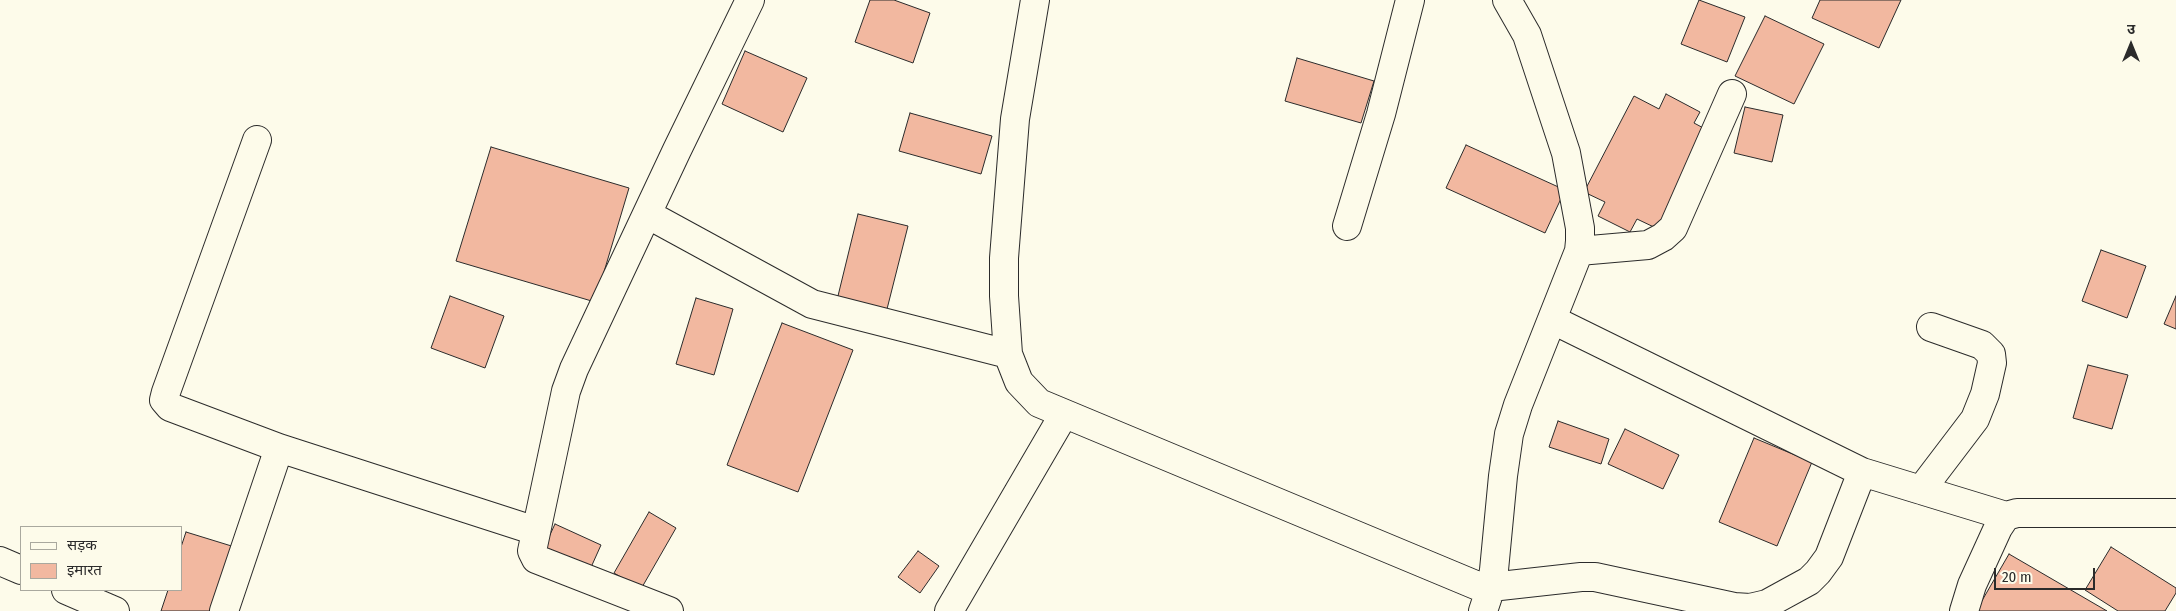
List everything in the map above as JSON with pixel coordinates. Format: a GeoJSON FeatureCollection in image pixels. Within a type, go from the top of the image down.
{"type":"FeatureCollection","features":[{"type":"Feature","properties":{"kind":"street"},"geometry":{"type":"LineString","coordinates":[[669,611],[536,559],[532,551],[566,391],[574,369],[750,0]]}},
{"type":"Feature","properties":{"kind":"street"},"geometry":{"type":"LineString","coordinates":[[1035,0],[1015,119],[1004,296],[1008,354],[1019,382],[1027,393],[1038,403],[1470,584],[1487,599]]}},
{"type":"Feature","properties":{"kind":"street"},"geometry":{"type":"LineString","coordinates":[[1347,226],[1381,114],[1410,0]]}},
{"type":"Feature","properties":{"kind":"street"},"geometry":{"type":"LineString","coordinates":[[1487,599],[1509,434],[1518,405],[1579,251],[1580,228],[1566,153],[1527,35],[1508,0]]}},
{"type":"Feature","properties":{"kind":"street"},"geometry":{"type":"LineString","coordinates":[[1579,251],[1648,245],[1663,237],[1673,228],[1732,94]]}},
{"type":"Feature","properties":{"kind":"street"},"geometry":{"type":"LineString","coordinates":[[257,140],[164,400],[170,407],[279,448],[536,532]]}},
{"type":"Feature","properties":{"kind":"street"},"geometry":{"type":"LineString","coordinates":[[647,214],[812,304],[1008,354]]}},
{"type":"Feature","properties":{"kind":"street"},"geometry":{"type":"LineString","coordinates":[[1553,320],[1862,472],[2006,516],[2017,513],[2176,513]]}},
{"type":"Feature","properties":{"kind":"street"},"geometry":{"type":"LineString","coordinates":[[1922,490],[1974,419],[1985,394],[1992,363],[1991,354],[1982,344],[1931,326]]}},
{"type":"Feature","properties":{"kind":"street"},"geometry":{"type":"LineString","coordinates":[[949,611],[1064,414]]}},
{"type":"Feature","properties":{"kind":"street"},"geometry":{"type":"LineString","coordinates":[[224,611],[279,448]]}},
{"type":"Feature","properties":{"kind":"street"},"geometry":{"type":"LineString","coordinates":[[1487,599],[1581,577],[1595,578],[1734,607],[1750,608],[1767,604],[1809,581],[1829,557],[1862,472]]}},
{"type":"Feature","properties":{"kind":"street"},"geometry":{"type":"LineString","coordinates":[[1964,611],[1972,585],[1998,528],[2006,516]]}},
{"type":"Feature","properties":{"kind":"street"},"geometry":{"type":"LineString","coordinates":[[0,561],[20,570]]}},
{"type":"Feature","properties":{"kind":"street"},"geometry":{"type":"LineString","coordinates":[[68,591],[115,611]]}},
{"type":"Feature","properties":{"kind":"building"},"geometry":{"type":"Polygon","coordinates":[[[870,0],[894,0],[930,13],[913,63],[855,42],[870,0]]]}},
{"type":"Feature","properties":{"kind":"building"},"geometry":{"type":"Polygon","coordinates":[[[1699,0],[1745,17],[1727,62],[1681,44],[1699,0]]]}},
{"type":"Feature","properties":{"kind":"building"},"geometry":{"type":"Polygon","coordinates":[[[1820,0],[1901,0],[1879,48],[1812,18],[1820,0]]]}},
{"type":"Feature","properties":{"kind":"building"},"geometry":{"type":"Polygon","coordinates":[[[1765,16],[1824,44],[1794,104],[1735,76],[1765,16]]]}},
{"type":"Feature","properties":{"kind":"building"},"geometry":{"type":"Polygon","coordinates":[[[745,51],[807,78],[783,132],[722,104],[745,51]]]}},
{"type":"Feature","properties":{"kind":"building"},"geometry":{"type":"Polygon","coordinates":[[[1297,58],[1374,81],[1361,123],[1285,101],[1297,58]]]}},
{"type":"Feature","properties":{"kind":"building"},"geometry":{"type":"Polygon","coordinates":[[[1666,94],[1700,112],[1694,123],[1709,131],[1658,229],[1637,219],[1630,232],[1598,216],[1605,202],[1584,192],[1634,96],[1659,109],[1666,94]]]}},
{"type":"Feature","properties":{"kind":"building"},"geometry":{"type":"Polygon","coordinates":[[[1745,107],[1783,115],[1772,162],[1734,153],[1745,107]]]}},
{"type":"Feature","properties":{"kind":"building"},"geometry":{"type":"Polygon","coordinates":[[[910,113],[992,136],[981,174],[899,151],[910,113]]]}},
{"type":"Feature","properties":{"kind":"building"},"geometry":{"type":"Polygon","coordinates":[[[1466,145],[1565,190],[1545,233],[1446,188],[1466,145]]]}},
{"type":"Feature","properties":{"kind":"building"},"geometry":{"type":"Polygon","coordinates":[[[491,147],[629,188],[595,302],[456,261],[491,147]]]}},
{"type":"Feature","properties":{"kind":"building"},"geometry":{"type":"Polygon","coordinates":[[[858,214],[908,226],[886,313],[837,300],[858,214]]]}},
{"type":"Feature","properties":{"kind":"building"},"geometry":{"type":"Polygon","coordinates":[[[2101,250],[2146,266],[2127,318],[2082,301],[2101,250]]]}},
{"type":"Feature","properties":{"kind":"building"},"geometry":{"type":"Polygon","coordinates":[[[450,296],[504,316],[485,368],[431,348],[450,296]]]}},
{"type":"Feature","properties":{"kind":"building"},"geometry":{"type":"Polygon","coordinates":[[[2176,296],[2176,329],[2164,324],[2176,296]]]}},
{"type":"Feature","properties":{"kind":"building"},"geometry":{"type":"Polygon","coordinates":[[[696,298],[733,309],[714,375],[676,364],[696,298]]]}},
{"type":"Feature","properties":{"kind":"building"},"geometry":{"type":"Polygon","coordinates":[[[782,323],[853,350],[798,492],[727,465],[782,323]]]}},
{"type":"Feature","properties":{"kind":"building"},"geometry":{"type":"Polygon","coordinates":[[[2088,365],[2128,375],[2112,429],[2073,418],[2088,365]]]}},
{"type":"Feature","properties":{"kind":"building"},"geometry":{"type":"Polygon","coordinates":[[[1558,421],[1609,439],[1601,464],[1549,447],[1558,421]]]}},
{"type":"Feature","properties":{"kind":"building"},"geometry":{"type":"Polygon","coordinates":[[[1625,429],[1679,455],[1663,489],[1608,464],[1625,429]]]}},
{"type":"Feature","properties":{"kind":"building"},"geometry":{"type":"Polygon","coordinates":[[[1754,438],[1812,462],[1777,546],[1719,522],[1754,438]]]}},
{"type":"Feature","properties":{"kind":"building"},"geometry":{"type":"Polygon","coordinates":[[[649,512],[676,528],[641,589],[614,573],[649,512]]]}},
{"type":"Feature","properties":{"kind":"building"},"geometry":{"type":"Polygon","coordinates":[[[555,524],[601,545],[588,574],[542,552],[555,524]]]}},
{"type":"Feature","properties":{"kind":"building"},"geometry":{"type":"Polygon","coordinates":[[[186,532],[238,548],[218,611],[161,611],[168,591],[182,591],[182,544],[186,532]]]}},
{"type":"Feature","properties":{"kind":"building"},"geometry":{"type":"Polygon","coordinates":[[[2111,547],[2176,588],[2176,593],[2165,611],[2118,611],[2085,590],[2111,547]]]}},
{"type":"Feature","properties":{"kind":"building"},"geometry":{"type":"Polygon","coordinates":[[[918,551],[939,566],[920,593],[898,577],[918,551]]]}},
{"type":"Feature","properties":{"kind":"building"},"geometry":{"type":"Polygon","coordinates":[[[2009,554],[2107,611],[1976,611],[2009,554]]]}}]}
